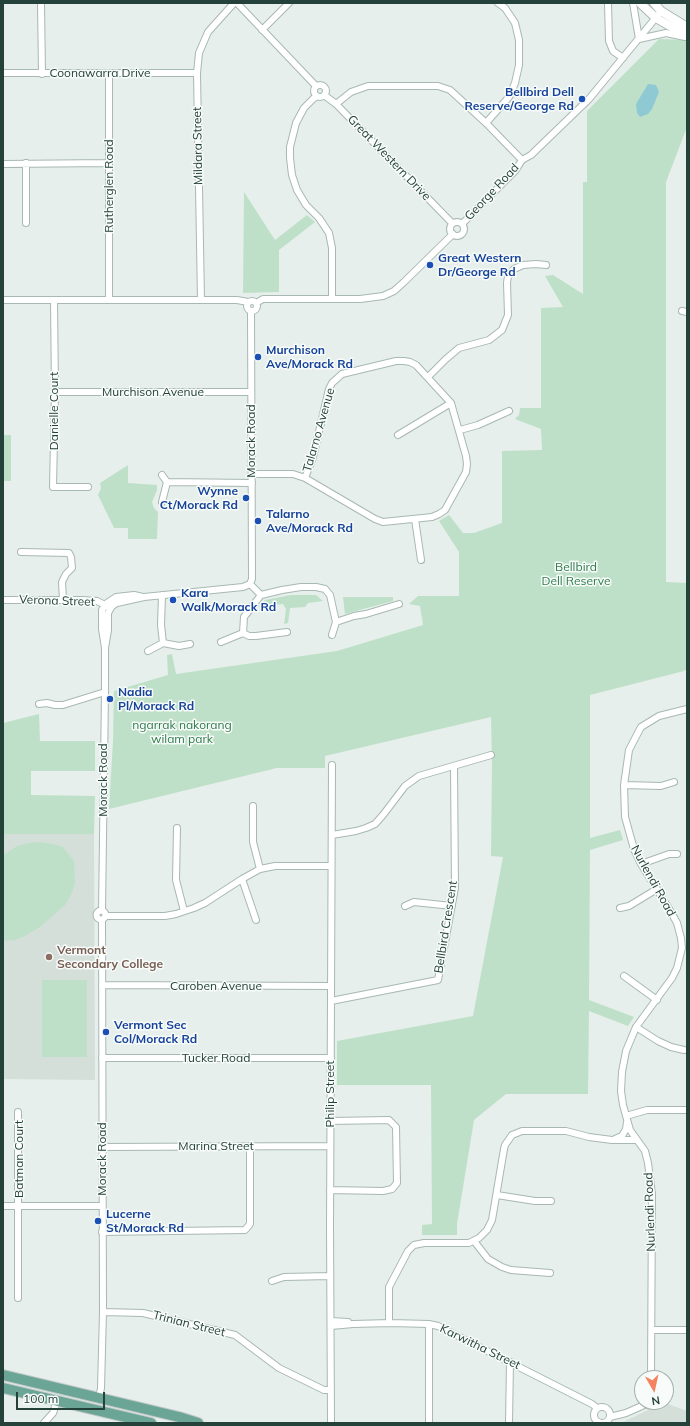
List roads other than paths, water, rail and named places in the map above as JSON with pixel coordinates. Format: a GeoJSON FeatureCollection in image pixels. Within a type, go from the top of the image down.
{"type":"FeatureCollection","features":[{"type":"Feature","properties":{"kind":"main road"},"geometry":{"type":"LineString","coordinates":[[3,1375],[198,1423]]}},
{"type":"Feature","properties":{"kind":"main road"},"geometry":{"type":"LineString","coordinates":[[3,1388],[151,1423]]}},
{"type":"Feature","properties":{"kind":"main road"},"geometry":{"type":"LineString","coordinates":[[57,1401],[60,1388]]}},
{"type":"Feature","properties":{"kind":"main road"},"geometry":{"type":"LineString","coordinates":[[95,1410],[99,1398]]}},
{"type":"Feature","properties":{"kind":"street"},"geometry":{"type":"LineString","coordinates":[[41,3],[42,74]]}},
{"type":"Feature","properties":{"kind":"street","name":"Mildara Street"},"geometry":{"type":"LineString","coordinates":[[201,300],[197,73],[199,53],[208,32],[234,3]]}},
{"type":"Feature","properties":{"kind":"street"},"geometry":{"type":"LineString","coordinates":[[237,3],[316,86],[320,85],[324,87],[326,91],[321,96],[313,99],[304,108],[296,123],[290,147],[290,158],[292,175],[297,190],[306,205],[319,218],[329,234],[332,248],[332,299]]}},
{"type":"Feature","properties":{"kind":"street"},"geometry":{"type":"LineString","coordinates":[[262,30],[289,3]]}},
{"type":"Feature","properties":{"kind":"street"},"geometry":{"type":"LineString","coordinates":[[486,123],[509,97],[515,83],[518,65],[519,40],[515,23],[505,8],[498,3]]}},
{"type":"Feature","properties":{"kind":"street"},"geometry":{"type":"LineString","coordinates":[[608,3],[609,41],[612,50],[623,58]]}},
{"type":"Feature","properties":{"kind":"street"},"geometry":{"type":"LineString","coordinates":[[633,3],[639,40],[666,33],[687,37]]}},
{"type":"Feature","properties":{"kind":"street"},"geometry":{"type":"LineString","coordinates":[[640,3],[656,18],[687,37]]}},
{"type":"Feature","properties":{"kind":"street"},"geometry":{"type":"LineString","coordinates":[[654,3],[661,11],[687,26]]}},
{"type":"Feature","properties":{"kind":"street","name":"George Road"},"geometry":{"type":"LineString","coordinates":[[462,224],[515,171],[522,160],[531,155],[589,99],[639,40],[661,11]]}},
{"type":"Feature","properties":{"kind":"street","name":"Coonawarra Drive"},"geometry":{"type":"LineString","coordinates":[[3,73],[197,73]]}},
{"type":"Feature","properties":{"kind":"street","name":"Rutherglen Road"},"geometry":{"type":"LineString","coordinates":[[109,73],[109,300]]}},
{"type":"Feature","properties":{"kind":"street"},"geometry":{"type":"LineString","coordinates":[[316,86],[314,92],[321,96]]}},
{"type":"Feature","properties":{"kind":"street"},"geometry":{"type":"LineString","coordinates":[[336,104],[351,92],[368,86],[438,86],[450,90],[486,123],[522,160]]}},
{"type":"Feature","properties":{"kind":"street","name":"Great Western Drive"},"geometry":{"type":"LineString","coordinates":[[321,96],[336,104],[452,223]]}},
{"type":"Feature","properties":{"kind":"street"},"geometry":{"type":"LineString","coordinates":[[3,164],[109,163]]}},
{"type":"Feature","properties":{"kind":"street"},"geometry":{"type":"LineString","coordinates":[[26,164],[26,223]]}},
{"type":"Feature","properties":{"kind":"street"},"geometry":{"type":"LineString","coordinates":[[457,221],[462,224],[464,228],[462,233],[457,236],[453,234],[450,228],[452,223],[457,221]]}},
{"type":"Feature","properties":{"kind":"street"},"geometry":{"type":"LineString","coordinates":[[3,300],[237,300],[248,302],[253,301],[256,303],[263,299],[371,298],[383,296],[394,291],[453,234]]}},
{"type":"Feature","properties":{"kind":"street"},"geometry":{"type":"LineString","coordinates":[[428,377],[459,348],[489,340],[502,330],[508,315],[508,276],[514,269],[523,265],[546,265]]}},
{"type":"Feature","properties":{"kind":"street","name":"Danielle Court"},"geometry":{"type":"LineString","coordinates":[[54,300],[55,392],[53,487],[88,487]]}},
{"type":"Feature","properties":{"kind":"street"},"geometry":{"type":"LineString","coordinates":[[248,302],[247,309],[251,311],[256,310],[256,303]]}},
{"type":"Feature","properties":{"kind":"street","name":"Morack Road"},"geometry":{"type":"LineString","coordinates":[[250,584],[252,579],[251,311]]}},
{"type":"Feature","properties":{"kind":"street","name":"Talarno Avenue"},"geometry":{"type":"LineString","coordinates":[[252,474],[294,474],[305,478],[383,522],[432,517],[445,510],[466,472],[466,456],[452,403],[416,365],[404,361],[396,361],[342,374],[332,383],[329,389],[313,457],[305,478]]}},
{"type":"Feature","properties":{"kind":"street","name":"Murchison Avenue"},"geometry":{"type":"LineString","coordinates":[[55,392],[251,392]]}},
{"type":"Feature","properties":{"kind":"street"},"geometry":{"type":"LineString","coordinates":[[398,435],[452,403]]}},
{"type":"Feature","properties":{"kind":"street"},"geometry":{"type":"LineString","coordinates":[[460,430],[478,425],[509,411]]}},
{"type":"Feature","properties":{"kind":"street"},"geometry":{"type":"LineString","coordinates":[[162,475],[166,482],[162,502]]}},
{"type":"Feature","properties":{"kind":"street"},"geometry":{"type":"LineString","coordinates":[[166,482],[252,483]]}},
{"type":"Feature","properties":{"kind":"street"},"geometry":{"type":"LineString","coordinates":[[415,519],[421,560]]}},
{"type":"Feature","properties":{"kind":"street"},"geometry":{"type":"LineString","coordinates":[[21,552],[69,553],[72,568],[66,574],[62,582],[63,600]]}},
{"type":"Feature","properties":{"kind":"street"},"geometry":{"type":"LineString","coordinates":[[108,607],[117,603],[144,597],[236,588],[250,584],[261,595]]}},
{"type":"Feature","properties":{"kind":"street"},"geometry":{"type":"LineString","coordinates":[[242,633],[244,617],[261,595],[301,587],[316,587],[325,589],[330,595],[336,622],[332,635]]}},
{"type":"Feature","properties":{"kind":"street"},"geometry":{"type":"LineString","coordinates":[[162,595],[161,625],[163,643]]}},
{"type":"Feature","properties":{"kind":"street","name":"Verona Street"},"geometry":{"type":"LineString","coordinates":[[3,600],[96,601],[108,607]]}},
{"type":"Feature","properties":{"kind":"street"},"geometry":{"type":"LineString","coordinates":[[336,622],[399,604]]}},
{"type":"Feature","properties":{"kind":"street","name":"Morack Road"},"geometry":{"type":"LineString","coordinates":[[99,1398],[101,1388],[103,1312],[102,985],[104,648],[108,630],[108,607]]}},
{"type":"Feature","properties":{"kind":"street"},"geometry":{"type":"LineString","coordinates":[[221,642],[242,633],[249,636],[256,636],[287,632]]}},
{"type":"Feature","properties":{"kind":"street"},"geometry":{"type":"LineString","coordinates":[[148,651],[163,643],[179,646],[190,644]]}},
{"type":"Feature","properties":{"kind":"street"},"geometry":{"type":"LineString","coordinates":[[39,704],[63,704],[104,692]]}},
{"type":"Feature","properties":{"kind":"street","name":"Nurlendi Road"},"geometry":{"type":"LineString","coordinates":[[651,1370],[652,1194],[645,1151],[630,1130],[623,1105],[621,1091],[622,1072],[626,1052],[636,1027],[657,1000],[677,968],[684,937],[672,912],[641,864],[634,849],[625,817],[624,785],[629,750],[641,727],[659,716],[687,709]]}},
{"type":"Feature","properties":{"kind":"street"},"geometry":{"type":"LineString","coordinates":[[332,835],[356,831],[375,824],[405,786],[419,776],[491,755]]}},
{"type":"Feature","properties":{"kind":"street","name":"Philip Street"},"geometry":{"type":"LineString","coordinates":[[331,1423],[330,1121],[332,765]]}},
{"type":"Feature","properties":{"kind":"street","name":"Bellbird Crescent"},"geometry":{"type":"LineString","coordinates":[[331,1001],[438,980],[455,888],[454,766]]}},
{"type":"Feature","properties":{"kind":"street"},"geometry":{"type":"LineString","coordinates":[[624,785],[661,786],[674,782]]}},
{"type":"Feature","properties":{"kind":"street"},"geometry":{"type":"LineString","coordinates":[[253,806],[252,842],[260,869]]}},
{"type":"Feature","properties":{"kind":"street"},"geometry":{"type":"LineString","coordinates":[[177,828],[176,880],[184,912]]}},
{"type":"Feature","properties":{"kind":"street"},"geometry":{"type":"LineString","coordinates":[[641,864],[669,854],[676,854]]}},
{"type":"Feature","properties":{"kind":"street"},"geometry":{"type":"LineString","coordinates":[[103,916],[165,916],[184,912],[205,903],[260,869],[275,866],[331,866]]}},
{"type":"Feature","properties":{"kind":"street"},"geometry":{"type":"LineString","coordinates":[[242,879],[256,920]]}},
{"type":"Feature","properties":{"kind":"street"},"geometry":{"type":"LineString","coordinates":[[620,908],[629,906],[657,889]]}},
{"type":"Feature","properties":{"kind":"street"},"geometry":{"type":"LineString","coordinates":[[405,906],[414,902],[452,906]]}},
{"type":"Feature","properties":{"kind":"street"},"geometry":{"type":"LineString","coordinates":[[624,976],[657,1000]]}},
{"type":"Feature","properties":{"kind":"street","name":"Caroben Avenue"},"geometry":{"type":"LineString","coordinates":[[102,985],[331,986]]}},
{"type":"Feature","properties":{"kind":"street"},"geometry":{"type":"LineString","coordinates":[[636,1027],[658,1041],[671,1047],[684,1050]]}},
{"type":"Feature","properties":{"kind":"street","name":"Tucker Road"},"geometry":{"type":"LineString","coordinates":[[102,1058],[331,1058]]}},
{"type":"Feature","properties":{"kind":"street"},"geometry":{"type":"LineString","coordinates":[[612,1140],[622,1136],[626,1129],[627,1118],[647,1110],[687,1110]]}},
{"type":"Feature","properties":{"kind":"street","name":"Batman Court"},"geometry":{"type":"LineString","coordinates":[[18,1112],[18,1298]]}},
{"type":"Feature","properties":{"kind":"street"},"geometry":{"type":"LineString","coordinates":[[330,1121],[389,1120],[396,1127],[397,1183],[392,1189],[384,1191],[330,1190]]}},
{"type":"Feature","properties":{"kind":"street"},"geometry":{"type":"LineString","coordinates":[[389,1323],[389,1287],[408,1251],[414,1245],[424,1243],[465,1244],[474,1241],[484,1234],[490,1225],[497,1195],[504,1149],[508,1139],[516,1132],[566,1131],[589,1137],[612,1140],[637,1140]]}},
{"type":"Feature","properties":{"kind":"street"},"geometry":{"type":"LineString","coordinates":[[102,1232],[240,1232],[245,1230],[250,1224],[250,1146]]}},
{"type":"Feature","properties":{"kind":"street","name":"Marina Street"},"geometry":{"type":"LineString","coordinates":[[102,1147],[330,1146]]}},
{"type":"Feature","properties":{"kind":"street"},"geometry":{"type":"LineString","coordinates":[[497,1195],[551,1202]]}},
{"type":"Feature","properties":{"kind":"street"},"geometry":{"type":"LineString","coordinates":[[3,1206],[102,1206]]}},
{"type":"Feature","properties":{"kind":"street"},"geometry":{"type":"LineString","coordinates":[[474,1241],[488,1259],[502,1267],[511,1270],[550,1272]]}},
{"type":"Feature","properties":{"kind":"street"},"geometry":{"type":"LineString","coordinates":[[272,1281],[284,1277],[330,1276]]}},
{"type":"Feature","properties":{"kind":"street","name":"Trinian Street"},"geometry":{"type":"LineString","coordinates":[[103,1312],[143,1313],[235,1335],[279,1368],[324,1390],[331,1390]]}},
{"type":"Feature","properties":{"kind":"street","name":"Karwitha Street"},"geometry":{"type":"LineString","coordinates":[[331,1323],[429,1324],[438,1326],[592,1404],[597,1408]]}},
{"type":"Feature","properties":{"kind":"street"},"geometry":{"type":"LineString","coordinates":[[429,1324],[429,1423]]}},
{"type":"Feature","properties":{"kind":"street"},"geometry":{"type":"LineString","coordinates":[[652,1330],[687,1330]]}},
{"type":"Feature","properties":{"kind":"street"},"geometry":{"type":"LineString","coordinates":[[509,1423],[510,1362]]}},
{"type":"Feature","properties":{"kind":"street"},"geometry":{"type":"LineString","coordinates":[[44,1423],[53,1413],[57,1401]]}},
{"type":"Feature","properties":{"kind":"street"},"geometry":{"type":"LineString","coordinates":[[610,1417],[610,1413],[607,1409],[602,1407],[597,1408],[594,1413],[596,1422],[603,1423],[610,1417],[626,1413],[634,1409]]}},
{"type":"Feature","properties":{"kind":"water"},"geometry":{"type":"Polygon","coordinates":[[[648,84],[656,85],[659,92],[652,109],[648,114],[640,117],[637,113],[636,104],[648,84]]]}},
{"type":"Feature","properties":{"kind":"place","name":"Bellbird Dell Reserve/George Rd"},"geometry":{"type":"Point","coordinates":[582,99]}},
{"type":"Feature","properties":{"kind":"place","name":"Great Western Dr/George Rd"},"geometry":{"type":"Point","coordinates":[430,265]}},
{"type":"Feature","properties":{"kind":"place","name":"Murchison Ave/Morack Rd"},"geometry":{"type":"Point","coordinates":[258,357]}},
{"type":"Feature","properties":{"kind":"place","name":"Wynne Ct/Morack Rd"},"geometry":{"type":"Point","coordinates":[246,498]}},
{"type":"Feature","properties":{"kind":"place","name":"Talarno Ave/Morack Rd"},"geometry":{"type":"Point","coordinates":[258,521]}},
{"type":"Feature","properties":{"kind":"place","name":"Kara Walk/Morack Rd"},"geometry":{"type":"Point","coordinates":[173,600]}},
{"type":"Feature","properties":{"kind":"place","name":"Nadia Pl/Morack Rd"},"geometry":{"type":"Point","coordinates":[110,699]}},
{"type":"Feature","properties":{"kind":"place","name":"Vermont Secondary College"},"geometry":{"type":"Point","coordinates":[49,957]}},
{"type":"Feature","properties":{"kind":"place","name":"Vermont Sec Col/Morack Rd"},"geometry":{"type":"Point","coordinates":[106,1032]}},
{"type":"Feature","properties":{"kind":"place","name":"Lucerne St/Morack Rd"},"geometry":{"type":"Point","coordinates":[98,1221]}},
{"type":"Feature","properties":{"kind":"park label","name":"Bellbird Dell Reserve"},"geometry":{"type":"Point","coordinates":[576,574]}},
{"type":"Feature","properties":{"kind":"park label","name":"ngarrak nakorang wilam park"},"geometry":{"type":"Point","coordinates":[182,732]}}]}
